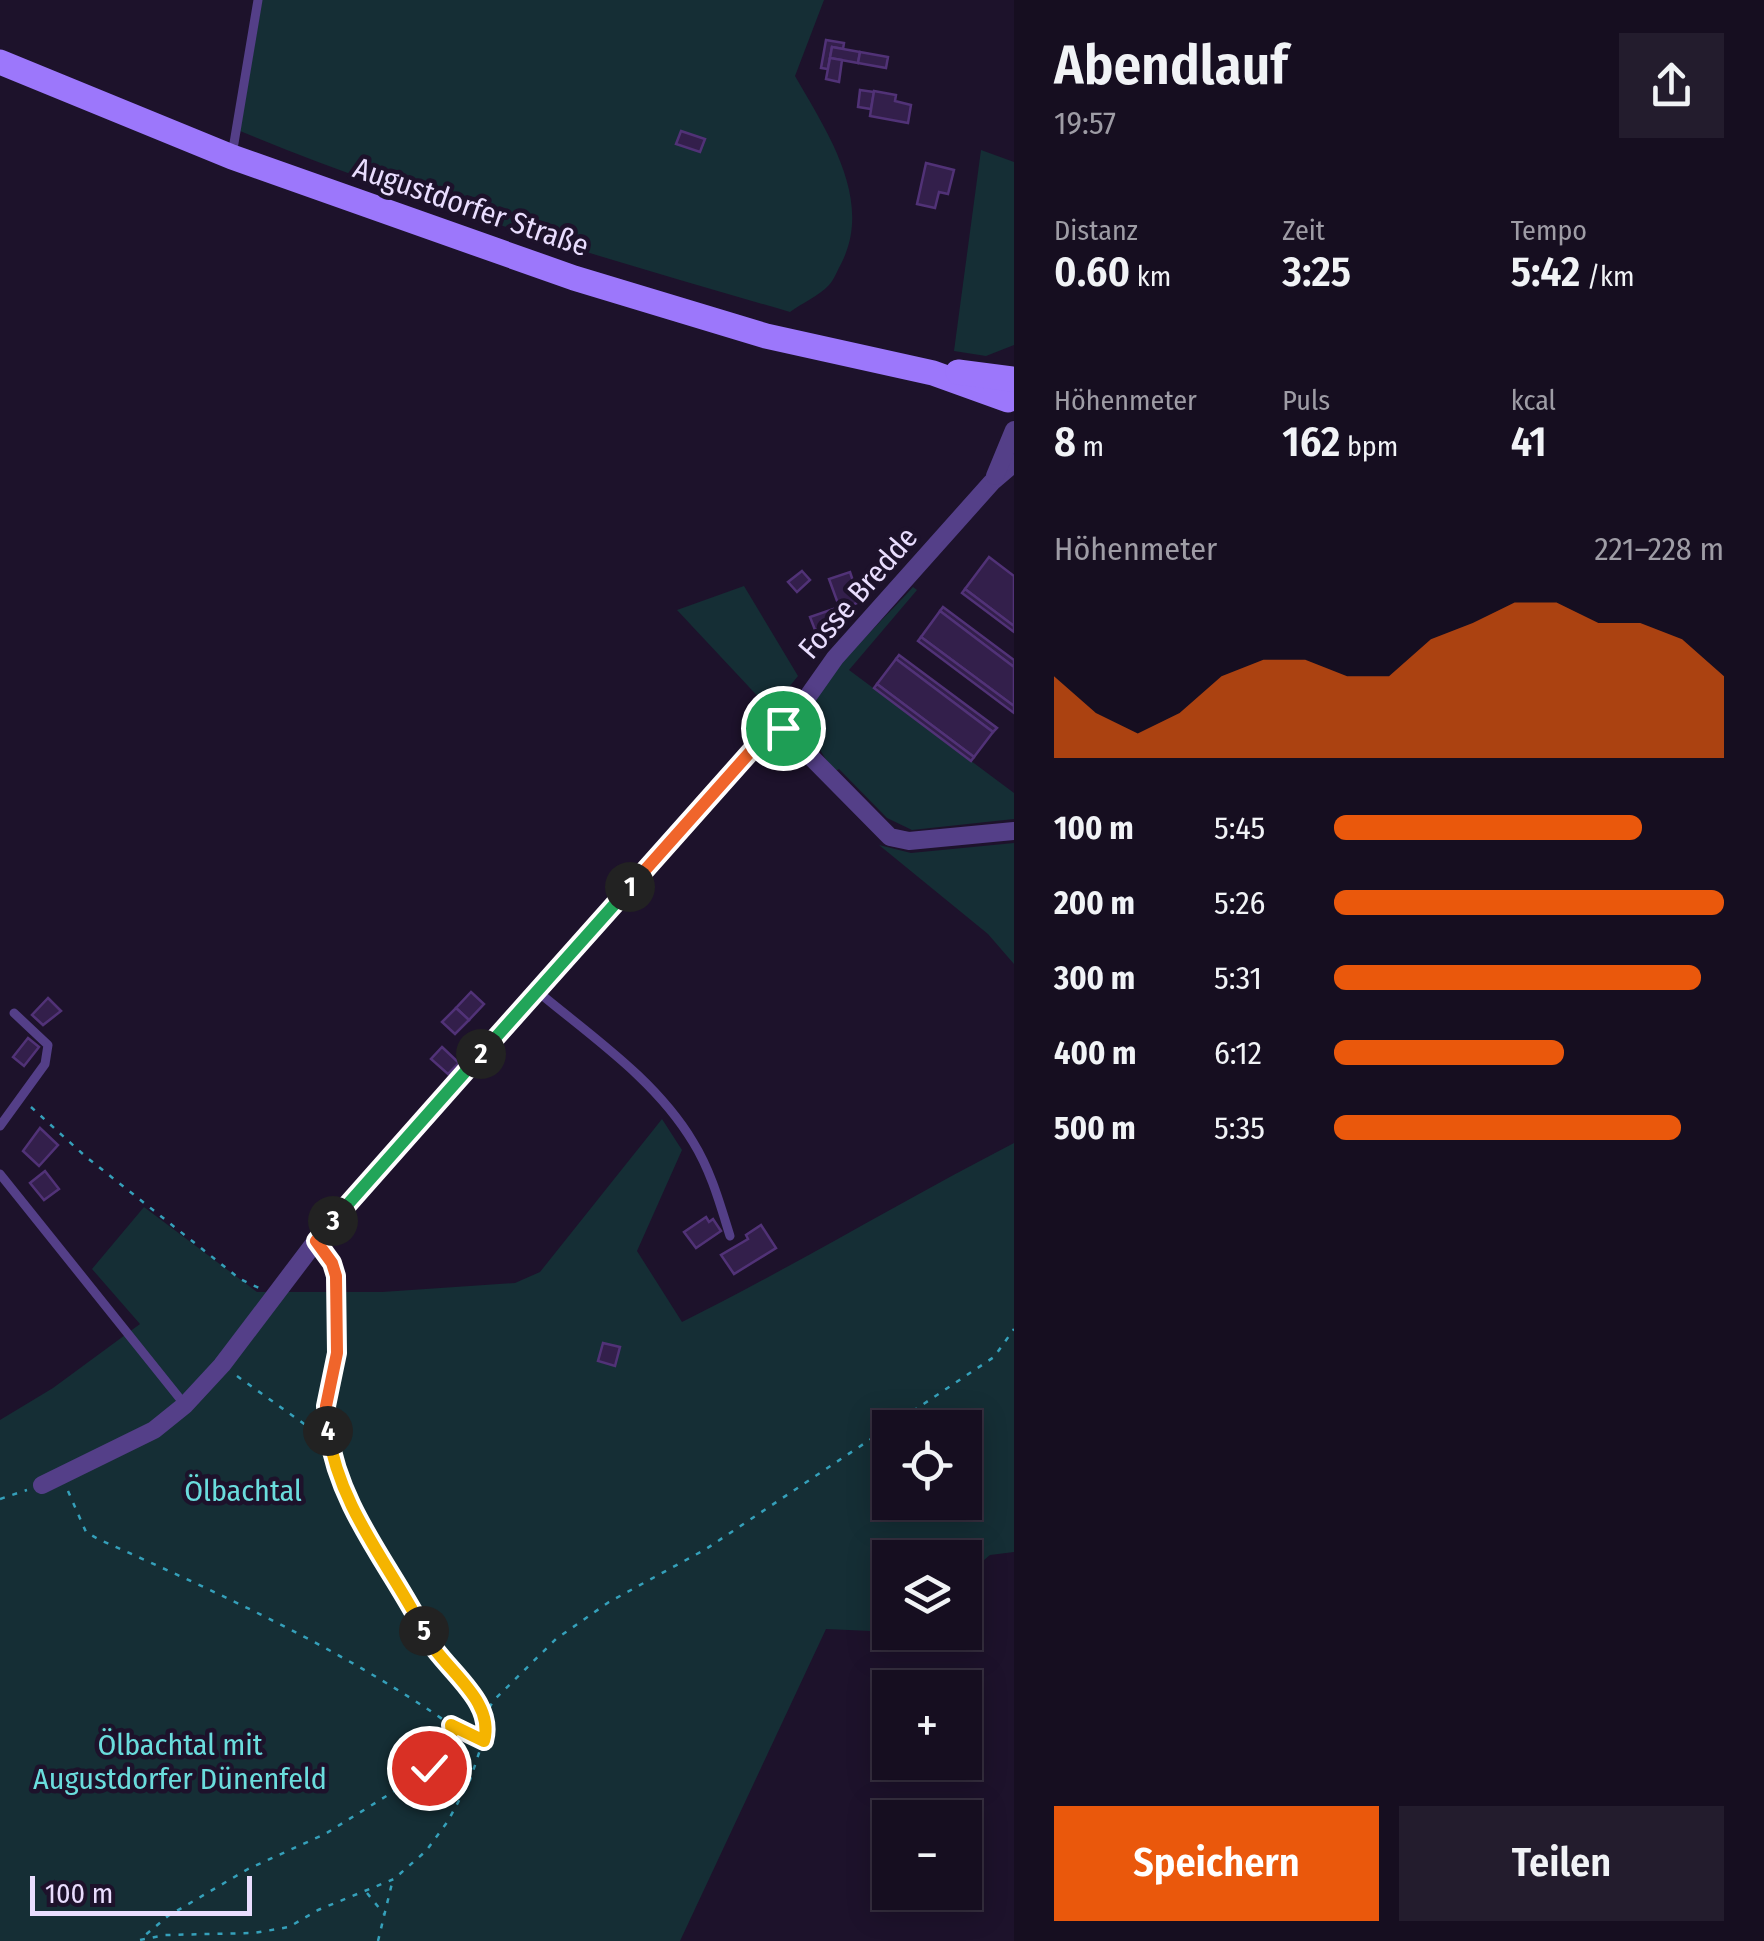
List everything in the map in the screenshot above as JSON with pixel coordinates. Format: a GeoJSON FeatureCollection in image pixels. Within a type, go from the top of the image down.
{"type":"FeatureCollection","features":[{"type":"Feature","properties":{"kind":"main road","name":"Augustdorfer Straße"},"geometry":{"type":"LineString","coordinates":[[0,62],[232,157],[574,278],[766,336],[1012,392]]}},
{"type":"Feature","properties":{"kind":"street","name":"Fosse Bredde"},"geometry":{"type":"LineString","coordinates":[[992,482],[1014,430]]}},
{"type":"Feature","properties":{"kind":"street","name":"Fosse Bredde"},"geometry":{"type":"LineString","coordinates":[[802,726],[804,702],[835,658],[992,482],[1014,463]]}},
{"type":"Feature","properties":{"kind":"street"},"geometry":{"type":"LineString","coordinates":[[42,1485],[154,1430],[185,1405],[222,1365],[316,1241],[768,732],[802,726],[810,756],[890,837],[910,841],[1014,831]]}},
{"type":"Feature","properties":{"kind":"lane"},"geometry":{"type":"LineString","coordinates":[[232,157],[258,0]]}},
{"type":"Feature","properties":{"kind":"lane"},"geometry":{"type":"LineString","coordinates":[[538,990],[647,1084],[670,1109],[694,1142],[712,1180],[730,1236]]}},
{"type":"Feature","properties":{"kind":"lane"},"geometry":{"type":"LineString","coordinates":[[0,1126],[45,1064],[48,1044],[14,1014]]}},
{"type":"Feature","properties":{"kind":"lane"},"geometry":{"type":"LineString","coordinates":[[0,1174],[185,1405]]}},
{"type":"Feature","properties":{"kind":"path"},"geometry":{"type":"LineString","coordinates":[[19,1100],[38,1110],[85,1156],[240,1280],[274,1295]]}},
{"type":"Feature","properties":{"kind":"path"},"geometry":{"type":"LineString","coordinates":[[316,1241],[336,1276],[337,1353],[326,1406],[330,1448],[345,1490],[376,1554],[430,1644],[486,1716]]}},
{"type":"Feature","properties":{"kind":"path"},"geometry":{"type":"LineString","coordinates":[[140,1941],[186,1933],[289,1927],[394,1879],[426,1851],[448,1821],[470,1780],[493,1701],[556,1638],[609,1602],[706,1549],[994,1356],[1014,1329]]}},
{"type":"Feature","properties":{"kind":"path"},"geometry":{"type":"LineString","coordinates":[[222,1365],[321,1436],[330,1448]]}},
{"type":"Feature","properties":{"kind":"path"},"geometry":{"type":"LineString","coordinates":[[62,1476],[86,1532],[375,1675],[451,1725],[484,1741]]}},
{"type":"Feature","properties":{"kind":"path"},"geometry":{"type":"LineString","coordinates":[[0,1500],[42,1485]]}},
{"type":"Feature","properties":{"kind":"path"},"geometry":{"type":"LineString","coordinates":[[140,1941],[168,1916],[248,1869],[325,1834],[422,1774],[452,1733],[451,1725]]}},
{"type":"Feature","properties":{"kind":"path"},"geometry":{"type":"LineString","coordinates":[[378,1941],[394,1879]]}},
{"type":"Feature","properties":{"kind":"path"},"geometry":{"type":"LineString","coordinates":[[365,1890],[386,1915]]}},
{"type":"Feature","properties":{"kind":"path"},"geometry":{"type":"LineString","coordinates":[[186,1933],[190,1941]]}},
{"type":"Feature","properties":{"kind":"green space"},"geometry":{"type":"Polygon","coordinates":[[[262,0],[824,0],[795,76],[832,143],[849,191],[850,240],[841,264],[825,289],[790,312],[444,207],[240,131],[262,0]]]}},
{"type":"Feature","properties":{"kind":"green space"},"geometry":{"type":"Polygon","coordinates":[[[981,150],[1014,162],[1014,345],[986,356],[954,351],[981,150]]]}},
{"type":"Feature","properties":{"kind":"green space"},"geometry":{"type":"Polygon","coordinates":[[[744,586],[798,676],[776,703],[764,703],[677,610],[744,586]]]}},
{"type":"Feature","properties":{"kind":"green space"},"geometry":{"type":"Polygon","coordinates":[[[913,587],[917,590],[849,670],[1014,793],[1014,819],[912,830],[887,818],[839,769],[835,771],[814,738],[812,709],[822,688],[913,587]]]}},
{"type":"Feature","properties":{"kind":"green space"},"geometry":{"type":"Polygon","coordinates":[[[1014,843],[1014,964],[988,934],[879,845],[911,853],[1014,843]]]}},
{"type":"Feature","properties":{"kind":"green space"},"geometry":{"type":"Polygon","coordinates":[[[662,1119],[682,1150],[637,1251],[682,1322],[1014,1143],[1014,1552],[990,1555],[982,1562],[982,1540],[872,1540],[872,1630],[826,1629],[680,1941],[0,1941],[0,1420],[53,1388],[140,1324],[92,1269],[144,1207],[257,1292],[382,1292],[515,1283],[540,1272],[662,1119]]]}},
{"type":"Feature","properties":{"kind":"building"},"geometry":{"type":"Polygon","coordinates":[[[826,40],[844,43],[843,49],[832,47],[828,69],[821,68],[826,40]]]}},
{"type":"Feature","properties":{"kind":"building"},"geometry":{"type":"Polygon","coordinates":[[[832,47],[860,52],[858,63],[830,58],[832,47]]]}},
{"type":"Feature","properties":{"kind":"building"},"geometry":{"type":"Polygon","coordinates":[[[860,52],[888,57],[886,68],[858,63],[860,52]]]}},
{"type":"Feature","properties":{"kind":"building"},"geometry":{"type":"Polygon","coordinates":[[[830,58],[842,60],[839,82],[826,79],[830,58]]]}},
{"type":"Feature","properties":{"kind":"building"},"geometry":{"type":"Polygon","coordinates":[[[860,90],[874,92],[871,109],[858,107],[860,90]]]}},
{"type":"Feature","properties":{"kind":"building"},"geometry":{"type":"Polygon","coordinates":[[[874,91],[896,95],[895,101],[911,105],[908,123],[870,116],[874,91]]]}},
{"type":"Feature","properties":{"kind":"building"},"geometry":{"type":"Polygon","coordinates":[[[681,131],[705,139],[700,152],[676,144],[681,131]]]}},
{"type":"Feature","properties":{"kind":"building"},"geometry":{"type":"Polygon","coordinates":[[[926,163],[954,170],[948,194],[939,192],[935,208],[917,204],[926,163]]]}},
{"type":"Feature","properties":{"kind":"building"},"geometry":{"type":"Polygon","coordinates":[[[989,557],[1014,576],[1014,626],[965,589],[989,557]]]}},
{"type":"Feature","properties":{"kind":"building"},"geometry":{"type":"Polygon","coordinates":[[[802,571],[810,580],[797,592],[788,582],[802,571]]]}},
{"type":"Feature","properties":{"kind":"building"},"geometry":{"type":"Polygon","coordinates":[[[850,572],[860,602],[840,609],[829,579],[850,572]]]}},
{"type":"Feature","properties":{"kind":"building"},"geometry":{"type":"Polygon","coordinates":[[[965,589],[1014,626],[1014,632],[962,593],[965,589]]]}},
{"type":"Feature","properties":{"kind":"building"},"geometry":{"type":"Polygon","coordinates":[[[839,607],[844,620],[815,630],[810,617],[839,607]]]}},
{"type":"Feature","properties":{"kind":"building"},"geometry":{"type":"Polygon","coordinates":[[[943,607],[1014,660],[1014,667],[940,611],[943,607]]]}},
{"type":"Feature","properties":{"kind":"building"},"geometry":{"type":"Polygon","coordinates":[[[940,611],[1014,667],[1014,706],[921,637],[940,611]]]}},
{"type":"Feature","properties":{"kind":"building"},"geometry":{"type":"Polygon","coordinates":[[[921,637],[1014,706],[1014,713],[918,641],[921,637]]]}},
{"type":"Feature","properties":{"kind":"building"},"geometry":{"type":"Polygon","coordinates":[[[899,655],[997,728],[993,732],[896,659],[899,655]]]}},
{"type":"Feature","properties":{"kind":"building"},"geometry":{"type":"Polygon","coordinates":[[[896,659],[993,732],[974,757],[877,684],[896,659]]]}},
{"type":"Feature","properties":{"kind":"building"},"geometry":{"type":"Polygon","coordinates":[[[877,684],[974,757],[971,761],[874,688],[877,684]]]}},
{"type":"Feature","properties":{"kind":"building"},"geometry":{"type":"Polygon","coordinates":[[[471,992],[484,1004],[469,1020],[456,1008],[471,992]]]}},
{"type":"Feature","properties":{"kind":"building"},"geometry":{"type":"Polygon","coordinates":[[[48,998],[61,1011],[43,1025],[32,1015],[48,998]]]}},
{"type":"Feature","properties":{"kind":"building"},"geometry":{"type":"Polygon","coordinates":[[[456,1008],[469,1020],[455,1034],[442,1022],[456,1008]]]}},
{"type":"Feature","properties":{"kind":"building"},"geometry":{"type":"Polygon","coordinates":[[[28,1038],[39,1047],[24,1066],[13,1057],[28,1038]]]}},
{"type":"Feature","properties":{"kind":"building"},"geometry":{"type":"Polygon","coordinates":[[[442,1047],[459,1063],[448,1074],[431,1059],[442,1047]]]}},
{"type":"Feature","properties":{"kind":"building"},"geometry":{"type":"Polygon","coordinates":[[[40,1128],[58,1145],[39,1166],[23,1151],[40,1128]]]}},
{"type":"Feature","properties":{"kind":"building"},"geometry":{"type":"Polygon","coordinates":[[[45,1171],[59,1189],[44,1200],[30,1183],[45,1171]]]}},
{"type":"Feature","properties":{"kind":"building"},"geometry":{"type":"Polygon","coordinates":[[[706,1217],[709,1222],[713,1219],[721,1231],[696,1248],[684,1232],[706,1217]]]}},
{"type":"Feature","properties":{"kind":"building"},"geometry":{"type":"Polygon","coordinates":[[[761,1225],[776,1248],[734,1274],[721,1255],[748,1239],[746,1235],[761,1225]]]}},
{"type":"Feature","properties":{"kind":"building"},"geometry":{"type":"Polygon","coordinates":[[[603,1343],[620,1347],[615,1366],[598,1361],[603,1343]]]}},
{"type":"Feature","properties":{"kind":"route"},"geometry":{"type":"LineString","coordinates":[[429,1768],[452,1733],[451,1725],[460,1726],[484,1741],[486,1716],[430,1644],[376,1554],[345,1490],[330,1448],[326,1406],[337,1353],[333,1290],[336,1276],[316,1241],[768,732],[783,728]]}},
{"type":"Feature","properties":{"kind":"park label","name":"Ölbachtal"},"geometry":{"type":"Point","coordinates":[243,1491]}},
{"type":"Feature","properties":{"kind":"park label","name":"Ölbachtal mit Augustdorfer Dünenfeld"},"geometry":{"type":"Point","coordinates":[180,1762]}}]}
